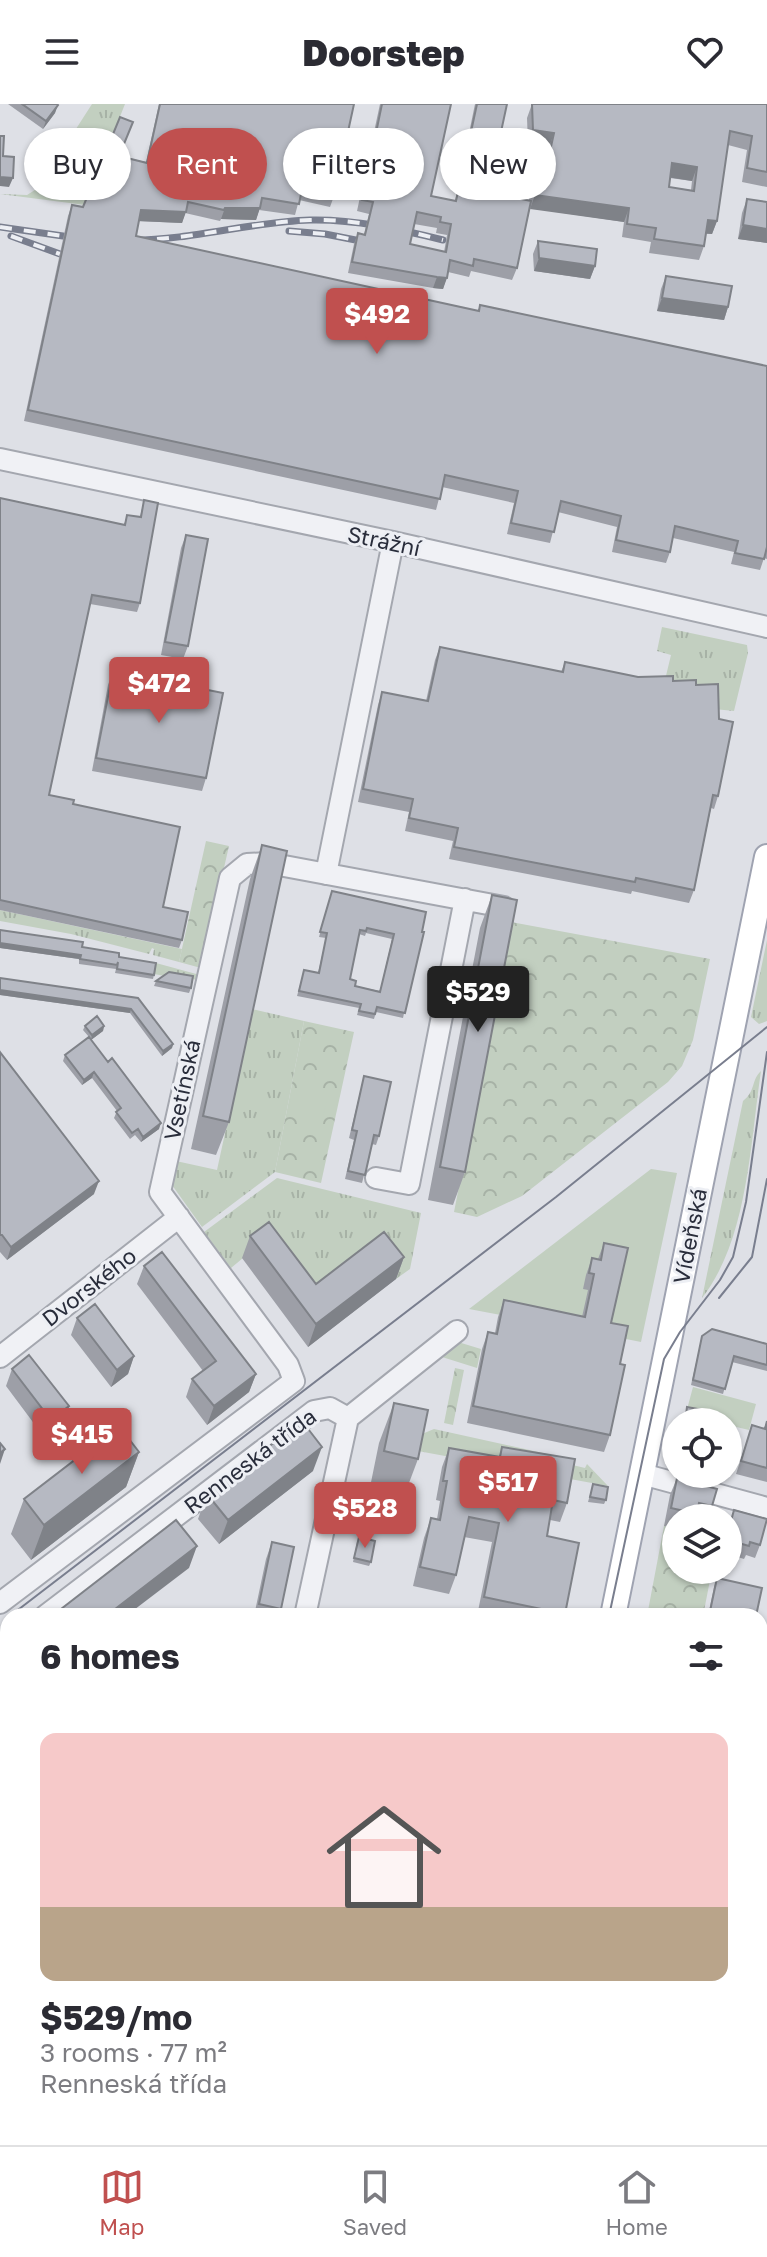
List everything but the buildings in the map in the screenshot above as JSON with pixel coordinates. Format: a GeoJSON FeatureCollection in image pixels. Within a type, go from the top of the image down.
{"type":"FeatureCollection","features":[{"type":"Feature","properties":{"kind":"main road","name":"Vídeňská"},"geometry":{"type":"LineString","coordinates":[[615,1608],[767,857]]}},
{"type":"Feature","properties":{"kind":"street","name":"Strážní"},"geometry":{"type":"LineString","coordinates":[[0,459],[393,542],[767,627]]}},
{"type":"Feature","properties":{"kind":"street"},"geometry":{"type":"LineString","coordinates":[[326,874],[393,542]]}},
{"type":"Feature","properties":{"kind":"street","name":"Vsetínská"},"geometry":{"type":"LineString","coordinates":[[288,1365],[160,1192],[230,878],[241,867],[253,862],[504,907]]}},
{"type":"Feature","properties":{"kind":"street"},"geometry":{"type":"LineString","coordinates":[[376,1178],[409,1184],[465,899]]}},
{"type":"Feature","properties":{"kind":"street","name":"Dvorského"},"geometry":{"type":"LineString","coordinates":[[0,1357],[179,1217]]}},
{"type":"Feature","properties":{"kind":"street","name":"Renneská třída"},"geometry":{"type":"LineString","coordinates":[[55,1608],[314,1411],[330,1408],[348,1418],[457,1331]]}},
{"type":"Feature","properties":{"kind":"street","name":"Renneská třída"},"geometry":{"type":"LineString","coordinates":[[0,1603],[294,1381],[288,1365]]}},
{"type":"Feature","properties":{"kind":"street"},"geometry":{"type":"LineString","coordinates":[[307,1608],[348,1418]]}},
{"type":"Feature","properties":{"kind":"street"},"geometry":{"type":"LineString","coordinates":[[642,1474],[767,1508]]}},
{"type":"Feature","properties":{"kind":"green space"},"geometry":{"type":"Polygon","coordinates":[[[92,104],[125,104],[115,128],[77,128],[92,104]]]}},
{"type":"Feature","properties":{"kind":"green space"},"geometry":{"type":"Polygon","coordinates":[[[46,200],[87,200],[85,205],[46,200]]]}},
{"type":"Feature","properties":{"kind":"green space"},"geometry":{"type":"Polygon","coordinates":[[[662,627],[747,645],[748,653],[734,711],[714,709],[664,684],[671,655],[657,651],[662,627]]]}},
{"type":"Feature","properties":{"kind":"green space"},"geometry":{"type":"Polygon","coordinates":[[[206,841],[229,846],[201,968],[179,962],[206,841]]]}},
{"type":"Feature","properties":{"kind":"green space"},"geometry":{"type":"Polygon","coordinates":[[[0,910],[182,949],[179,962],[153,955],[152,948],[149,954],[71,934],[0,921],[0,910]]]}},
{"type":"Feature","properties":{"kind":"green space"},"geometry":{"type":"Polygon","coordinates":[[[511,922],[710,959],[693,1040],[682,1066],[668,1082],[522,1196],[477,1217],[454,1212],[511,922]]]}},
{"type":"Feature","properties":{"kind":"green space"},"geometry":{"type":"Polygon","coordinates":[[[767,940],[767,1021],[759,1024],[751,1017],[767,940]]]}},
{"type":"Feature","properties":{"kind":"green space"},"geometry":{"type":"Polygon","coordinates":[[[156,963],[200,975],[198,980],[191,981],[154,974],[156,963]]]}},
{"type":"Feature","properties":{"kind":"green space"},"geometry":{"type":"Polygon","coordinates":[[[252,1009],[304,1021],[275,1172],[202,1227],[172,1185],[176,1161],[217,1170],[252,1009]]]}},
{"type":"Feature","properties":{"kind":"green space"},"geometry":{"type":"Polygon","coordinates":[[[304,1021],[354,1032],[321,1183],[275,1172],[304,1021]]]}},
{"type":"Feature","properties":{"kind":"green space"},"geometry":{"type":"Polygon","coordinates":[[[761,1071],[750,1159],[738,1219],[729,1248],[702,1298],[743,1101],[761,1071]]]}},
{"type":"Feature","properties":{"kind":"green space"},"geometry":{"type":"Polygon","coordinates":[[[292,1093],[327,1100],[322,1121],[287,1114],[292,1093]]]}},
{"type":"Feature","properties":{"kind":"green space"},"geometry":{"type":"Polygon","coordinates":[[[651,1169],[677,1173],[641,1342],[606,1335],[592,1291],[579,1330],[469,1309],[651,1169]]]}},
{"type":"Feature","properties":{"kind":"green space"},"geometry":{"type":"Polygon","coordinates":[[[277,1178],[421,1213],[410,1269],[396,1279],[377,1254],[307,1308],[243,1258],[231,1268],[204,1232],[277,1178]]]}},
{"type":"Feature","properties":{"kind":"green space"},"geometry":{"type":"Polygon","coordinates":[[[458,1342],[481,1349],[477,1368],[442,1357],[458,1342]]]}},
{"type":"Feature","properties":{"kind":"green space"},"geometry":{"type":"Polygon","coordinates":[[[455,1368],[464,1370],[453,1425],[444,1423],[455,1368]]]}},
{"type":"Feature","properties":{"kind":"green space"},"geometry":{"type":"Polygon","coordinates":[[[693,1387],[756,1404],[749,1430],[742,1428],[742,1408],[687,1408],[693,1387]]]}},
{"type":"Feature","properties":{"kind":"green space"},"geometry":{"type":"Polygon","coordinates":[[[434,1429],[552,1455],[552,1460],[585,1468],[587,1464],[608,1486],[418,1451],[422,1434],[434,1429]]]}},
{"type":"Feature","properties":{"kind":"green space"},"geometry":{"type":"Polygon","coordinates":[[[662,1537],[662,1584],[709,1584],[705,1608],[649,1608],[662,1537]]]}},
{"type":"Feature","properties":{"kind":"tram line"},"geometry":{"type":"LineString","coordinates":[[20,1608],[556,1197],[767,1027]]}},
{"type":"Feature","properties":{"kind":"tram line"},"geometry":{"type":"LineString","coordinates":[[611,1608],[664,1359],[733,1257],[746,1202],[767,1052]]}},
{"type":"Feature","properties":{"kind":"tram line"},"geometry":{"type":"LineString","coordinates":[[719,1298],[752,1257],[767,1179]]}},
{"type":"Feature","properties":{"kind":"railway"},"geometry":{"type":"LineString","coordinates":[[133,240],[310,220],[360,223],[443,240]]}},
{"type":"Feature","properties":{"kind":"railway"},"geometry":{"type":"LineString","coordinates":[[0,227],[63,236]]}},
{"type":"Feature","properties":{"kind":"railway"},"geometry":{"type":"LineString","coordinates":[[289,231],[376,244]]}},
{"type":"Feature","properties":{"kind":"railway"},"geometry":{"type":"LineString","coordinates":[[11,236],[60,254]]}}]}
